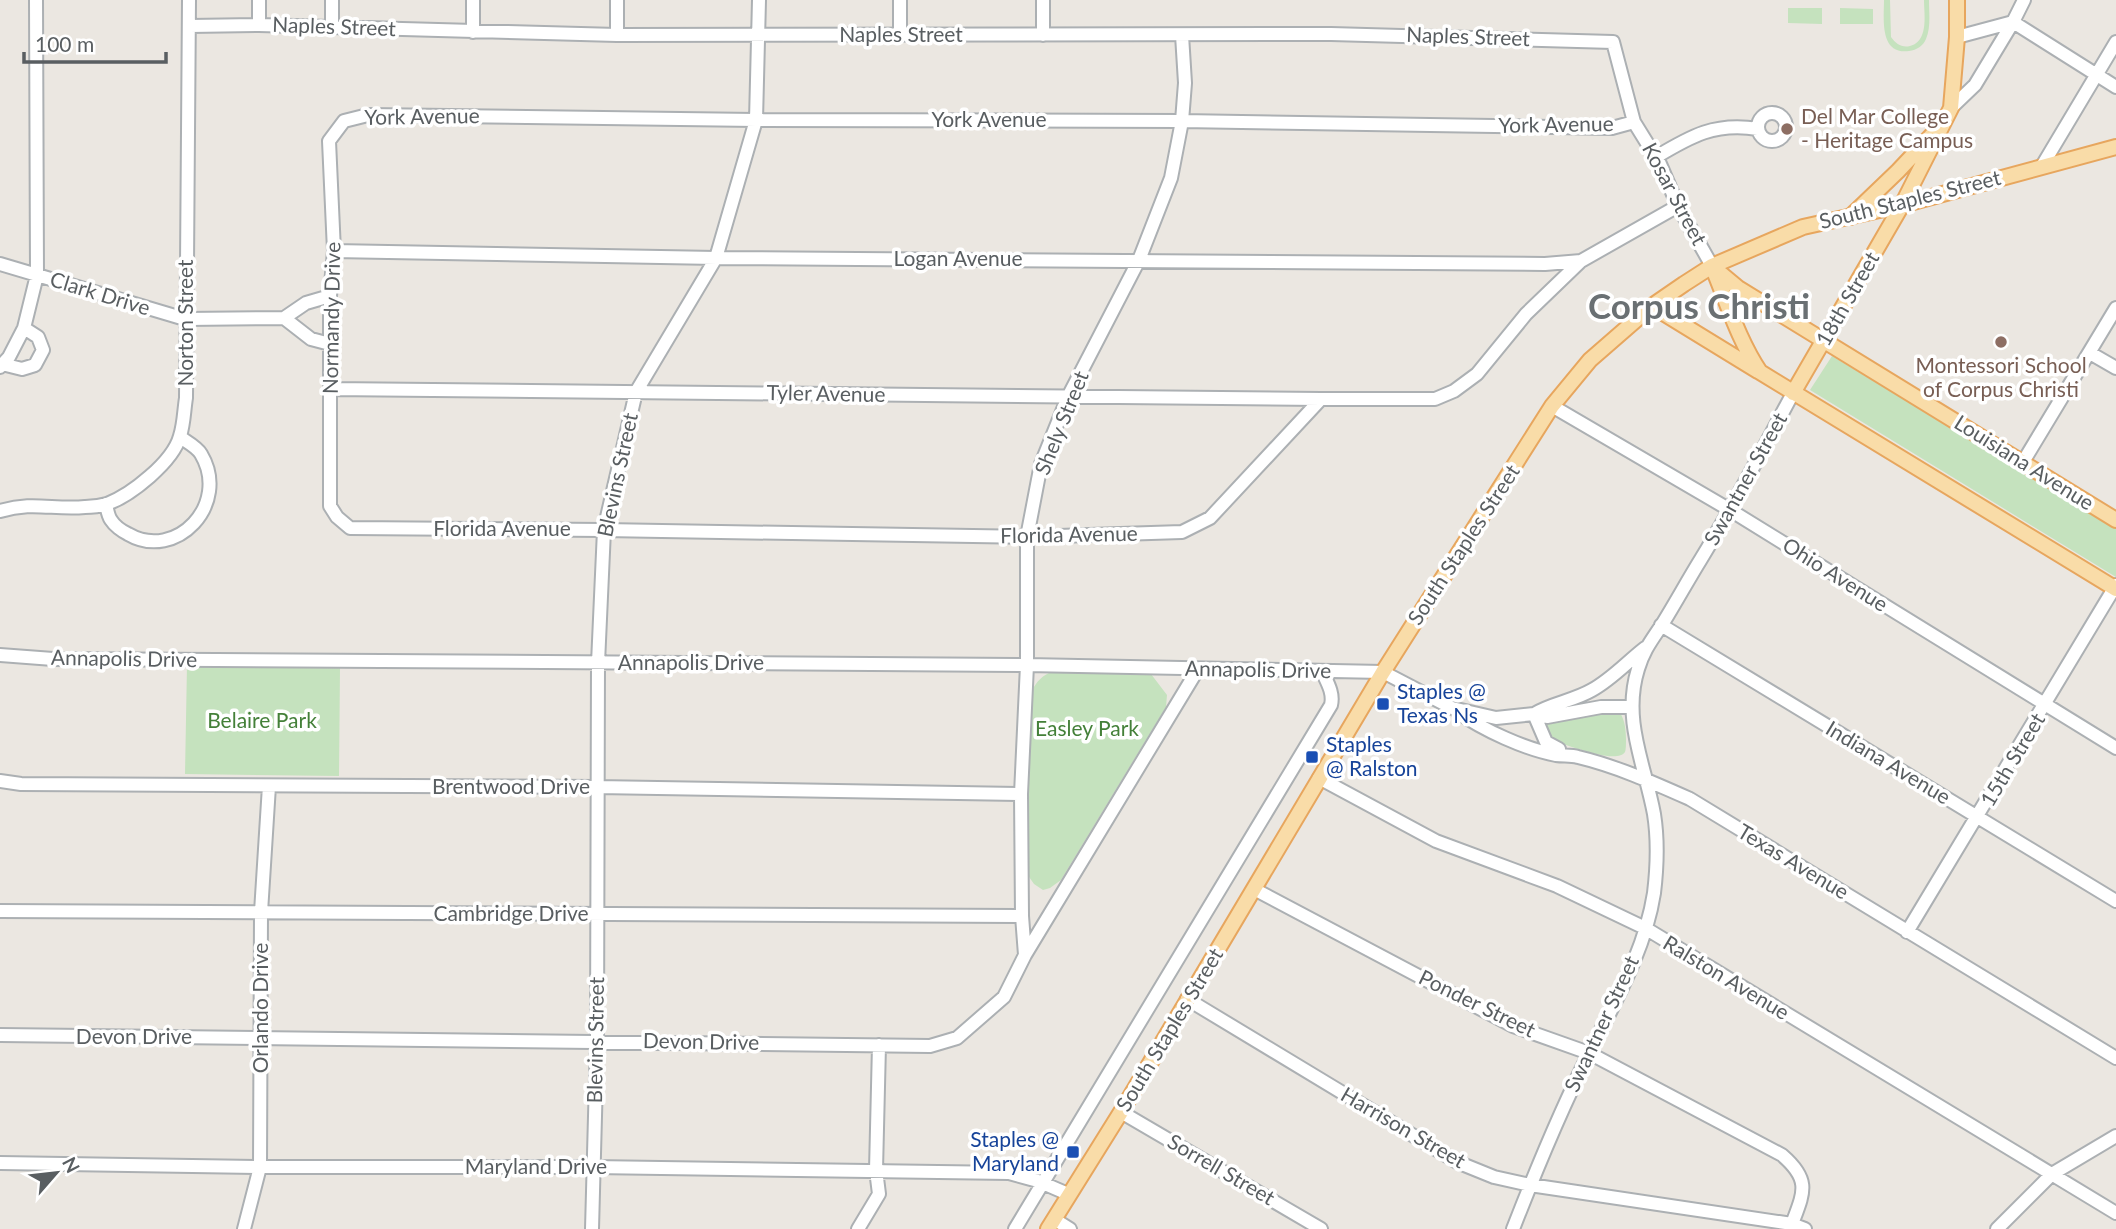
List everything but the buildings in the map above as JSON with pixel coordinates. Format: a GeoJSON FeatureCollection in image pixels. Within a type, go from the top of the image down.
{"type":"FeatureCollection","features":[{"type":"Feature","properties":{"kind":"main road"},"geometry":{"type":"LineString","coordinates":[[1951,108],[1957,0]]}},
{"type":"Feature","properties":{"kind":"main road","name":"18th Street"},"geometry":{"type":"LineString","coordinates":[[1793,393],[1902,205],[1951,108]]}},
{"type":"Feature","properties":{"kind":"main road"},"geometry":{"type":"LineString","coordinates":[[1850,217],[1943,124]]}},
{"type":"Feature","properties":{"kind":"main road","name":"South Staples Street"},"geometry":{"type":"LineString","coordinates":[[1051,1224],[1121,1112],[1383,672],[1552,406],[1590,360],[1652,306],[1712,266],[1803,228],[1902,205],[2116,147]]}},
{"type":"Feature","properties":{"kind":"main road"},"geometry":{"type":"LineString","coordinates":[[1712,266],[1747,349],[1760,372]]}},
{"type":"Feature","properties":{"kind":"main road","name":"Louisiana Avenue"},"geometry":{"type":"LineString","coordinates":[[1712,266],[1738,288],[2116,520]]}},
{"type":"Feature","properties":{"kind":"main road"},"geometry":{"type":"LineString","coordinates":[[1652,306],[2116,587]]}},
{"type":"Feature","properties":{"kind":"street"},"geometry":{"type":"LineString","coordinates":[[1,366],[9,357],[24,328],[37,275],[36,0]]}},
{"type":"Feature","properties":{"kind":"street","name":"Norton Street"},"geometry":{"type":"LineString","coordinates":[[0,511],[19,506],[84,508],[106,504],[134,488],[154,471],[171,454],[180,437],[186,398],[189,0]]}},
{"type":"Feature","properties":{"kind":"street"},"geometry":{"type":"LineString","coordinates":[[259,0],[259,25]]}},
{"type":"Feature","properties":{"kind":"street"},"geometry":{"type":"LineString","coordinates":[[332,0],[332,27]]}},
{"type":"Feature","properties":{"kind":"street"},"geometry":{"type":"LineString","coordinates":[[473,0],[473,32]]}},
{"type":"Feature","properties":{"kind":"street"},"geometry":{"type":"LineString","coordinates":[[617,0],[617,35]]}},
{"type":"Feature","properties":{"kind":"street","name":"Blevins Street"},"geometry":{"type":"LineString","coordinates":[[592,1229],[597,1041],[598,663],[604,530],[636,392],[716,258],[756,120],[759,0]]}},
{"type":"Feature","properties":{"kind":"street"},"geometry":{"type":"LineString","coordinates":[[900,0],[900,35]]}},
{"type":"Feature","properties":{"kind":"street"},"geometry":{"type":"LineString","coordinates":[[1043,0],[1043,35]]}},
{"type":"Feature","properties":{"kind":"street"},"geometry":{"type":"LineString","coordinates":[[1951,108],[1975,85],[2024,0]]}},
{"type":"Feature","properties":{"kind":"street"},"geometry":{"type":"LineString","coordinates":[[1957,37],[2013,22],[2116,87]]}},
{"type":"Feature","properties":{"kind":"street","name":"Naples Street"},"geometry":{"type":"LineString","coordinates":[[190,26],[259,25],[617,35],[1331,34],[1613,41]]}},
{"type":"Feature","properties":{"kind":"street","name":"Shely Street"},"geometry":{"type":"LineString","coordinates":[[1025,954],[1021,794],[1027,665],[1027,537],[1041,464],[1068,397],[1139,260],[1171,178],[1182,121],[1185,83],[1182,35]]}},
{"type":"Feature","properties":{"kind":"street","name":"Kosar Street"},"geometry":{"type":"LineString","coordinates":[[1613,41],[1634,122],[1656,157],[1678,206],[1712,266]]}},
{"type":"Feature","properties":{"kind":"street"},"geometry":{"type":"LineString","coordinates":[[2042,166],[2116,42]]}},
{"type":"Feature","properties":{"kind":"street","name":"York Avenue"},"geometry":{"type":"LineString","coordinates":[[344,121],[368,115],[756,120],[1182,121],[1612,128],[1634,122]]}},
{"type":"Feature","properties":{"kind":"street","name":"Normandy Drive"},"geometry":{"type":"LineString","coordinates":[[337,517],[330,506],[330,296],[334,251],[329,141],[344,121]]}},
{"type":"Feature","properties":{"kind":"street"},"geometry":{"type":"LineString","coordinates":[[1656,157],[1692,135],[1713,129],[1758,129]]}},
{"type":"Feature","properties":{"kind":"street"},"geometry":{"type":"LineString","coordinates":[[1321,399],[1435,399],[1454,391],[1476,373],[1526,314],[1581,261],[1678,206]]}},
{"type":"Feature","properties":{"kind":"street","name":"Logan Avenue"},"geometry":{"type":"LineString","coordinates":[[334,251],[716,258],[1545,264],[1581,261]]}},
{"type":"Feature","properties":{"kind":"street","name":"Clark Drive"},"geometry":{"type":"LineString","coordinates":[[0,264],[185,319],[284,318],[306,303],[330,296]]}},
{"type":"Feature","properties":{"kind":"street"},"geometry":{"type":"LineString","coordinates":[[2023,462],[2116,308]]}},
{"type":"Feature","properties":{"kind":"street"},"geometry":{"type":"LineString","coordinates":[[284,318],[311,339],[330,344]]}},
{"type":"Feature","properties":{"kind":"street"},"geometry":{"type":"LineString","coordinates":[[1,366],[22,369],[35,365],[43,350],[38,337],[24,328]]}},
{"type":"Feature","properties":{"kind":"street"},"geometry":{"type":"LineString","coordinates":[[2090,353],[2116,369]]}},
{"type":"Feature","properties":{"kind":"street","name":"Tyler Avenue"},"geometry":{"type":"LineString","coordinates":[[330,389],[1321,399]]}},
{"type":"Feature","properties":{"kind":"street","name":"Swantner Street"},"geometry":{"type":"LineString","coordinates":[[1513,1229],[1552,1130],[1621,994],[1654,895],[1657,858],[1654,817],[1634,735],[1632,706],[1636,673],[1645,648],[1730,510],[1793,393]]}},
{"type":"Feature","properties":{"kind":"street","name":"Florida Avenue"},"geometry":{"type":"LineString","coordinates":[[337,517],[350,528],[1027,537],[1182,532],[1210,518],[1321,399]]}},
{"type":"Feature","properties":{"kind":"street","name":"Ohio Avenue"},"geometry":{"type":"LineString","coordinates":[[1552,406],[1730,510],[2116,748]]}},
{"type":"Feature","properties":{"kind":"street"},"geometry":{"type":"LineString","coordinates":[[106,504],[111,521],[139,540],[157,541],[177,537],[194,523],[204,510],[211,493],[208,473],[200,452],[180,437]]}},
{"type":"Feature","properties":{"kind":"street","name":"15th Street"},"geometry":{"type":"LineString","coordinates":[[1908,932],[2116,587]]}},
{"type":"Feature","properties":{"kind":"street","name":"Indiana Avenue"},"geometry":{"type":"LineString","coordinates":[[1661,625],[2116,901]]}},
{"type":"Feature","properties":{"kind":"street","name":"Texas Avenue"},"geometry":{"type":"LineString","coordinates":[[1534,714],[1590,691],[1615,675],[1645,648]]}},
{"type":"Feature","properties":{"kind":"street","name":"Annapolis Drive"},"geometry":{"type":"LineString","coordinates":[[0,655],[53,659],[1027,665],[1383,672]]}},
{"type":"Feature","properties":{"kind":"street","name":"Devon Drive"},"geometry":{"type":"LineString","coordinates":[[0,1035],[930,1046],[957,1038],[1004,997],[1025,954],[1198,669]]}},
{"type":"Feature","properties":{"kind":"street"},"geometry":{"type":"LineString","coordinates":[[1015,1229],[1331,705],[1331,691],[1322,671]]}},
{"type":"Feature","properties":{"kind":"street","name":"Texas Avenue"},"geometry":{"type":"LineString","coordinates":[[1383,672],[1452,708],[1475,724],[1514,741],[1557,755],[1576,756],[1646,780],[1689,799],[2116,1058]]}},
{"type":"Feature","properties":{"kind":"street","name":"Texas Avenue"},"geometry":{"type":"LineString","coordinates":[[1452,708],[1496,718],[1534,714],[1546,717],[1601,707],[1632,706]]}},
{"type":"Feature","properties":{"kind":"street"},"geometry":{"type":"LineString","coordinates":[[1534,714],[1546,742],[1576,756]]}},
{"type":"Feature","properties":{"kind":"street","name":"Ralston Avenue"},"geometry":{"type":"LineString","coordinates":[[1319,778],[1436,841],[1558,886],[1645,928],[2116,1213]]}},
{"type":"Feature","properties":{"kind":"street","name":"Brentwood Drive"},"geometry":{"type":"LineString","coordinates":[[0,781],[21,784],[597,787],[1021,794]]}},
{"type":"Feature","properties":{"kind":"street","name":"Orlando Drive"},"geometry":{"type":"LineString","coordinates":[[244,1229],[260,1167],[261,912],[269,786]]}},
{"type":"Feature","properties":{"kind":"street","name":"Ponder Street"},"geometry":{"type":"LineString","coordinates":[[1254,889],[1513,1026],[1589,1053],[1782,1155],[1798,1169],[1802,1185],[1801,1200],[1792,1224]]}},
{"type":"Feature","properties":{"kind":"street","name":"Cambridge Drive"},"geometry":{"type":"LineString","coordinates":[[0,911],[1022,916]]}},
{"type":"Feature","properties":{"kind":"street","name":"Harrison Street"},"geometry":{"type":"LineString","coordinates":[[1187,999],[1457,1163],[1494,1177],[1530,1185],[1792,1224],[1805,1229]]}},
{"type":"Feature","properties":{"kind":"street"},"geometry":{"type":"LineString","coordinates":[[858,1229],[879,1194],[876,1170],[878,1045]]}},
{"type":"Feature","properties":{"kind":"street","name":"Sorrell Street"},"geometry":{"type":"LineString","coordinates":[[1121,1112],[1321,1229]]}},
{"type":"Feature","properties":{"kind":"street"},"geometry":{"type":"LineString","coordinates":[[1997,1229],[2052,1174],[2116,1136]]}},
{"type":"Feature","properties":{"kind":"street","name":"Maryland Drive"},"geometry":{"type":"LineString","coordinates":[[0,1163],[1009,1173],[1043,1183],[1068,1195]]}},
{"type":"Feature","properties":{"kind":"street"},"geometry":{"type":"LineString","coordinates":[[1051,1224],[1070,1229]]}},
{"type":"Feature","properties":{"kind":"green space"},"geometry":{"type":"Polygon","coordinates":[[[1884,0],[1890,0],[1891,37],[1899,45],[1910,46],[1920,39],[1923,33],[1924,0],[1929,0],[1928,35],[1915,50],[1899,51],[1888,41],[1884,25],[1884,0]]]}},
{"type":"Feature","properties":{"kind":"green space"},"geometry":{"type":"Polygon","coordinates":[[[1788,8],[1822,8],[1822,24],[1788,23],[1788,8]]]}},
{"type":"Feature","properties":{"kind":"green space"},"geometry":{"type":"Polygon","coordinates":[[[1840,8],[1873,9],[1873,24],[1840,24],[1840,8]]]}},
{"type":"Feature","properties":{"kind":"green space"},"geometry":{"type":"Polygon","coordinates":[[[1832,356],[2116,527],[2116,577],[1810,390],[1832,356]]]}},
{"type":"Feature","properties":{"kind":"green space","name":"Belaire Park"},"geometry":{"type":"Polygon","coordinates":[[[187,665],[340,668],[339,776],[185,774],[187,665]]]}},
{"type":"Feature","properties":{"kind":"green space","name":"Easley Park"},"geometry":{"type":"Polygon","coordinates":[[[1054,671],[1142,672],[1151,674],[1167,695],[1166,707],[1061,880],[1043,890],[1034,884],[1027,874],[1031,692],[1040,679],[1054,671]]]}},
{"type":"Feature","properties":{"kind":"green space"},"geometry":{"type":"Polygon","coordinates":[[[1593,712],[1620,713],[1625,726],[1625,752],[1620,755],[1602,755],[1548,738],[1545,728],[1547,724],[1593,712]]]}},
{"type":"Feature","properties":{"kind":"place","name":"Del Mar College - Heritage Campus"},"geometry":{"type":"Point","coordinates":[1787,129]}},
{"type":"Feature","properties":{"kind":"place","name":"Montessori School of Corpus Christi"},"geometry":{"type":"Point","coordinates":[2001,342]}},
{"type":"Feature","properties":{"kind":"place","name":"Staples @ Texas Ns"},"geometry":{"type":"Point","coordinates":[1383,704]}},
{"type":"Feature","properties":{"kind":"place","name":"Staples @ Ralston"},"geometry":{"type":"Point","coordinates":[1312,757]}},
{"type":"Feature","properties":{"kind":"place","name":"Staples @ Maryland"},"geometry":{"type":"Point","coordinates":[1073,1152]}},
{"type":"Feature","properties":{"kind":"district","name":"Corpus Christi"},"geometry":{"type":"Point","coordinates":[1699,307]}}]}
